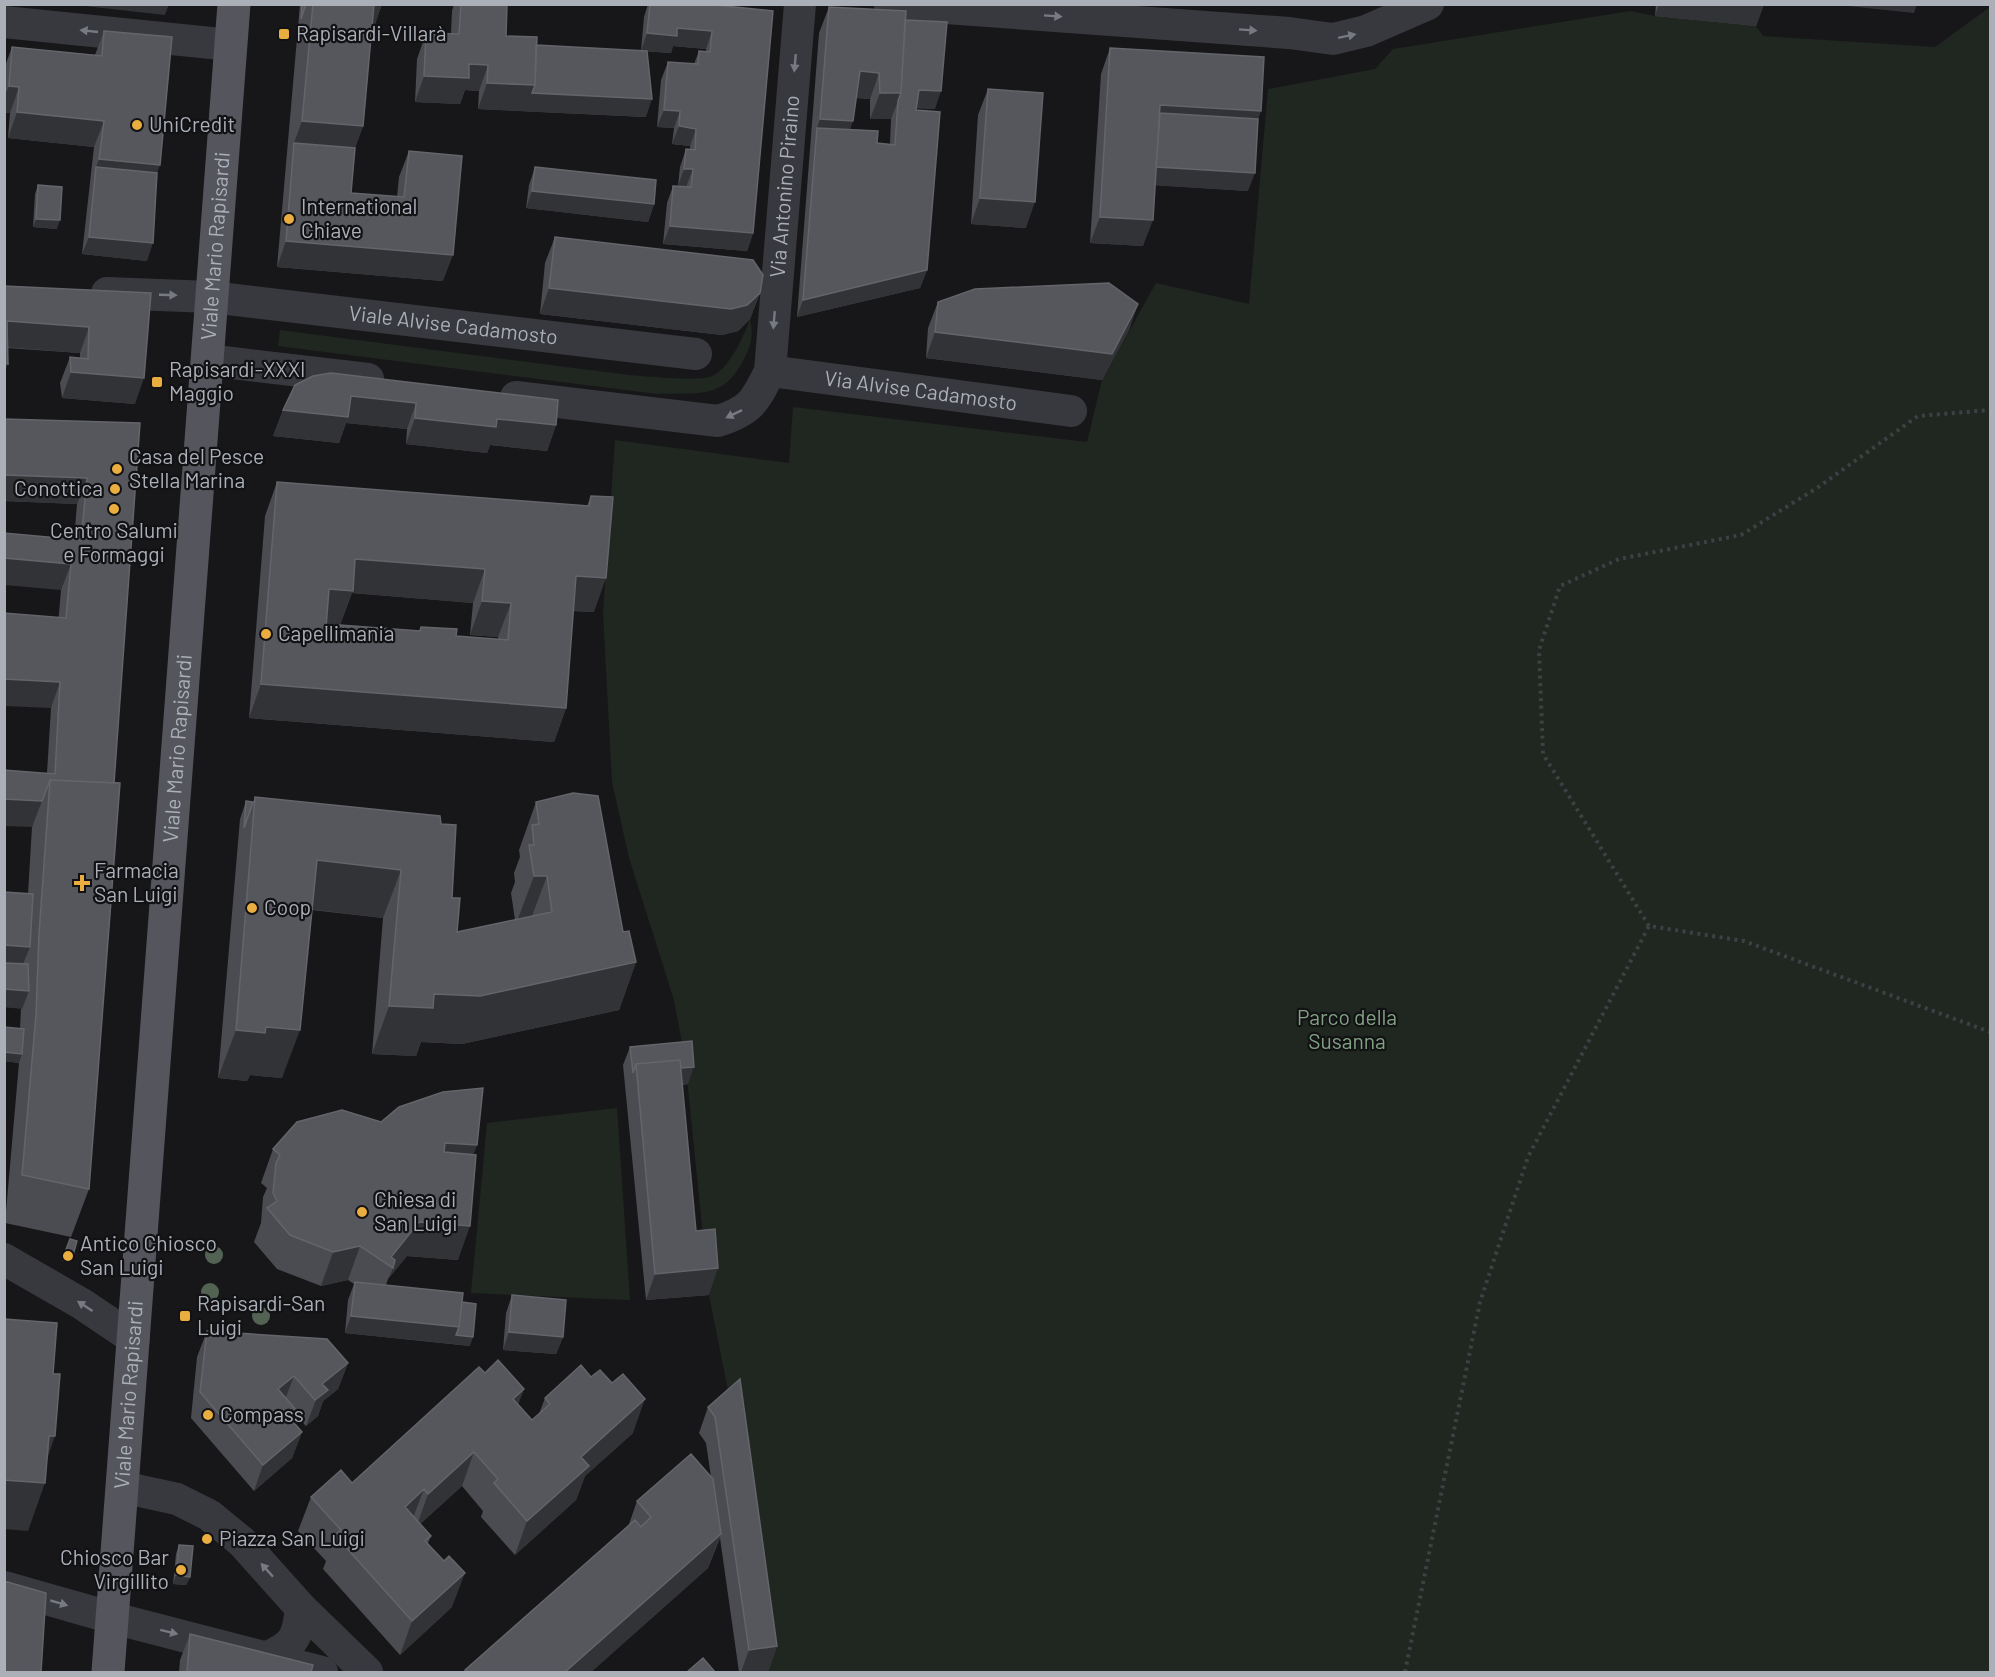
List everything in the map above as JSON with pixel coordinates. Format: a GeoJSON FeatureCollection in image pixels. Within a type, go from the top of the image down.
{"type":"FeatureCollection","features":[{"type":"Feature","properties":{"kind":"main road","name":"Viale Mario Rapisardi"},"geometry":{"type":"LineString","coordinates":[[108,1672],[234,4]]}},
{"type":"Feature","properties":{"kind":"street","name":"Via Antonino Piraino"},"geometry":{"type":"LineString","coordinates":[[770,371],[800,4]]}},
{"type":"Feature","properties":{"kind":"street"},"geometry":{"type":"LineString","coordinates":[[890,4],[1289,33],[1333,39],[1366,32],[1389,13],[1428,4]]}},
{"type":"Feature","properties":{"kind":"street"},"geometry":{"type":"LineString","coordinates":[[4,22],[231,45]]}},
{"type":"Feature","properties":{"kind":"street","name":"Viale Alvise Cadamosto"},"geometry":{"type":"LineString","coordinates":[[74,292],[211,297],[696,354]]}},
{"type":"Feature","properties":{"kind":"street"},"geometry":{"type":"LineString","coordinates":[[207,360],[391,382]]}},
{"type":"Feature","properties":{"kind":"street"},"geometry":{"type":"LineString","coordinates":[[484,393],[718,421],[736,415],[755,400],[770,371]]}},
{"type":"Feature","properties":{"kind":"street","name":"Via Alvise Cadamosto"},"geometry":{"type":"LineString","coordinates":[[770,371],[1071,411]]}},
{"type":"Feature","properties":{"kind":"street"},"geometry":{"type":"LineString","coordinates":[[4,1259],[82,1304],[134,1339]]}},
{"type":"Feature","properties":{"kind":"street"},"geometry":{"type":"LineString","coordinates":[[122,1487],[177,1499],[209,1515],[242,1542],[301,1608],[366,1672]]}},
{"type":"Feature","properties":{"kind":"street"},"geometry":{"type":"LineString","coordinates":[[4,1587],[113,1618],[322,1672]]}},
{"type":"Feature","properties":{"kind":"street"},"geometry":{"type":"LineString","coordinates":[[267,1657],[284,1650],[294,1638],[299,1626],[301,1608]]}},
{"type":"Feature","properties":{"kind":"path"},"geometry":{"type":"LineString","coordinates":[[1990,410],[1918,416],[1817,488],[1741,535],[1619,559],[1560,586],[1539,650],[1543,754],[1649,926],[1744,941],[1990,1032]]}},
{"type":"Feature","properties":{"kind":"path"},"geometry":{"type":"LineString","coordinates":[[1405,1672],[1480,1302],[1528,1157],[1649,926]]}},
{"type":"Feature","properties":{"kind":"green space","name":"Parco della Susanna"},"geometry":{"type":"Polygon","coordinates":[[[1990,7],[1990,1672],[768,1672],[731,1405],[709,1295],[685,1059],[674,1000],[629,858],[612,782],[603,613],[615,440],[789,463],[793,407],[1087,442],[1102,380],[1156,283],[1249,304],[1268,89],[1375,69],[1393,49],[1630,11],[1655,16],[1756,26],[1763,36],[1935,47],[1990,7]]]}},
{"type":"Feature","properties":{"kind":"green space"},"geometry":{"type":"Polygon","coordinates":[[[750,319],[752,335],[750,345],[736,372],[718,388],[697,393],[657,394],[278,346],[280,330],[629,375],[696,379],[712,376],[724,367],[740,343],[750,319]]]}},
{"type":"Feature","properties":{"kind":"green space"},"geometry":{"type":"Polygon","coordinates":[[[617,1108],[630,1300],[471,1293],[487,1123],[617,1108]]]}},
{"type":"Feature","properties":{"kind":"building"},"geometry":{"type":"Polygon","coordinates":[[[302,4],[306,4],[301,19],[302,4]]]}},
{"type":"Feature","properties":{"kind":"building"},"geometry":{"type":"Polygon","coordinates":[[[313,4],[374,4],[363,126],[302,121],[313,4]]]}},
{"type":"Feature","properties":{"kind":"building"},"geometry":{"type":"Polygon","coordinates":[[[461,4],[507,4],[506,36],[537,37],[535,85],[487,83],[488,65],[469,64],[469,78],[424,76],[426,33],[459,34],[461,4]]]}},
{"type":"Feature","properties":{"kind":"building"},"geometry":{"type":"Polygon","coordinates":[[[650,4],[706,4],[773,11],[753,233],[670,226],[673,186],[691,187],[693,169],[684,169],[686,149],[695,150],[696,129],[679,126],[680,111],[664,110],[668,62],[698,64],[699,51],[710,52],[712,31],[677,28],[677,36],[647,33],[650,4]]]}},
{"type":"Feature","properties":{"kind":"building"},"geometry":{"type":"Polygon","coordinates":[[[829,7],[906,11],[901,93],[880,93],[879,73],[860,71],[853,121],[820,119],[829,7]]]}},
{"type":"Feature","properties":{"kind":"building"},"geometry":{"type":"Polygon","coordinates":[[[905,20],[947,22],[941,91],[919,90],[916,110],[940,112],[927,270],[803,300],[817,128],[878,131],[877,143],[895,145],[898,101],[901,93],[905,20]]]}},
{"type":"Feature","properties":{"kind":"building"},"geometry":{"type":"Polygon","coordinates":[[[104,31],[172,37],[160,165],[99,159],[104,121],[17,112],[19,87],[9,86],[12,47],[102,56],[104,31]]]}},
{"type":"Feature","properties":{"kind":"building"},"geometry":{"type":"Polygon","coordinates":[[[536,45],[647,51],[652,99],[532,93],[535,85],[536,45]]]}},
{"type":"Feature","properties":{"kind":"building"},"geometry":{"type":"Polygon","coordinates":[[[1110,48],[1264,57],[1261,111],[1160,105],[1153,220],[1100,217],[1110,48]]]}},
{"type":"Feature","properties":{"kind":"building"},"geometry":{"type":"Polygon","coordinates":[[[988,89],[1043,93],[1035,202],[980,198],[988,89]]]}},
{"type":"Feature","properties":{"kind":"building"},"geometry":{"type":"Polygon","coordinates":[[[1160,113],[1258,119],[1255,173],[1156,167],[1160,113]]]}},
{"type":"Feature","properties":{"kind":"building"},"geometry":{"type":"Polygon","coordinates":[[[294,143],[355,148],[351,193],[404,197],[409,151],[462,156],[453,255],[286,241],[294,143]]]}},
{"type":"Feature","properties":{"kind":"building"},"geometry":{"type":"Polygon","coordinates":[[[96,167],[157,173],[153,243],[89,237],[96,167]]]}},
{"type":"Feature","properties":{"kind":"building"},"geometry":{"type":"Polygon","coordinates":[[[535,167],[656,180],[654,204],[532,191],[535,167]]]}},
{"type":"Feature","properties":{"kind":"building"},"geometry":{"type":"Polygon","coordinates":[[[38,185],[62,187],[60,220],[36,219],[38,185]]]}},
{"type":"Feature","properties":{"kind":"building"},"geometry":{"type":"Polygon","coordinates":[[[555,237],[753,260],[763,275],[760,293],[747,305],[731,309],[549,288],[555,237]]]}},
{"type":"Feature","properties":{"kind":"building"},"geometry":{"type":"Polygon","coordinates":[[[1109,283],[1138,304],[1112,354],[935,332],[938,302],[975,289],[1109,283]]]}},
{"type":"Feature","properties":{"kind":"building"},"geometry":{"type":"Polygon","coordinates":[[[4,286],[151,293],[144,378],[71,372],[70,357],[88,359],[89,327],[7,321],[8,364],[4,363],[4,286]]]}},
{"type":"Feature","properties":{"kind":"building"},"geometry":{"type":"Polygon","coordinates":[[[331,373],[558,400],[556,425],[497,419],[496,427],[415,418],[416,403],[351,396],[348,417],[283,410],[295,385],[313,376],[331,373]]]}},
{"type":"Feature","properties":{"kind":"building"},"geometry":{"type":"Polygon","coordinates":[[[4,419],[140,423],[114,783],[50,780],[42,801],[4,799],[4,770],[55,774],[60,682],[4,679],[4,613],[66,618],[71,564],[4,558],[4,533],[81,540],[87,478],[4,475],[4,419]]]}},
{"type":"Feature","properties":{"kind":"building"},"geometry":{"type":"Polygon","coordinates":[[[277,482],[589,506],[591,496],[613,497],[606,578],[576,576],[566,708],[261,684],[277,482]],[[355,559],[353,591],[329,589],[326,628],[340,629],[340,625],[420,631],[421,627],[457,629],[456,636],[508,640],[511,603],[482,601],[485,569],[355,559]]]}},
{"type":"Feature","properties":{"kind":"building"},"geometry":{"type":"Polygon","coordinates":[[[50,780],[120,783],[89,1189],[22,1175],[36,1015],[39,934],[50,780]]]}},
{"type":"Feature","properties":{"kind":"building"},"geometry":{"type":"Polygon","coordinates":[[[573,793],[598,796],[623,932],[629,931],[636,962],[480,996],[434,994],[433,1008],[389,1006],[401,870],[317,860],[300,1030],[266,1027],[265,1033],[236,1030],[255,797],[440,816],[441,824],[456,825],[452,898],[460,898],[457,932],[552,912],[547,876],[534,876],[529,845],[534,845],[532,825],[539,824],[536,802],[573,793]]]}},
{"type":"Feature","properties":{"kind":"building"},"geometry":{"type":"Polygon","coordinates":[[[246,801],[253,802],[244,828],[246,801]]]}},
{"type":"Feature","properties":{"kind":"building"},"geometry":{"type":"Polygon","coordinates":[[[4,892],[33,894],[30,947],[4,945],[4,892]]]}},
{"type":"Feature","properties":{"kind":"building"},"geometry":{"type":"Polygon","coordinates":[[[4,963],[28,964],[29,991],[4,989],[4,963]]]}},
{"type":"Feature","properties":{"kind":"building"},"geometry":{"type":"Polygon","coordinates":[[[4,1027],[24,1029],[22,1054],[4,1052],[4,1027]]]}},
{"type":"Feature","properties":{"kind":"building"},"geometry":{"type":"Polygon","coordinates":[[[692,1041],[694,1067],[681,1068],[680,1060],[636,1064],[633,1073],[630,1047],[692,1041]]]}},
{"type":"Feature","properties":{"kind":"building"},"geometry":{"type":"Polygon","coordinates":[[[680,1060],[696,1231],[715,1229],[718,1268],[655,1274],[636,1064],[680,1060]]]}},
{"type":"Feature","properties":{"kind":"building","name":"Chiesa di San Luigi"},"geometry":{"type":"Polygon","coordinates":[[[483,1088],[477,1145],[445,1143],[444,1152],[476,1155],[470,1226],[419,1222],[391,1257],[395,1260],[393,1268],[360,1246],[333,1252],[290,1235],[267,1208],[277,1201],[273,1193],[276,1163],[280,1155],[273,1149],[297,1122],[342,1110],[381,1122],[399,1107],[443,1092],[483,1088]]]}},
{"type":"Feature","properties":{"kind":"building"},"geometry":{"type":"Polygon","coordinates":[[[70,1239],[77,1241],[73,1255],[65,1252],[70,1239]]]}},
{"type":"Feature","properties":{"kind":"building"},"geometry":{"type":"Polygon","coordinates":[[[355,1282],[463,1293],[459,1327],[351,1316],[355,1282]]]}},
{"type":"Feature","properties":{"kind":"building"},"geometry":{"type":"Polygon","coordinates":[[[512,1295],[566,1300],[563,1337],[509,1332],[512,1295]]]}},
{"type":"Feature","properties":{"kind":"building"},"geometry":{"type":"Polygon","coordinates":[[[462,1302],[476,1304],[473,1337],[456,1335],[462,1302]]]}},
{"type":"Feature","properties":{"kind":"building"},"geometry":{"type":"Polygon","coordinates":[[[4,1319],[57,1323],[53,1374],[60,1374],[55,1436],[49,1436],[45,1483],[4,1480],[4,1319]]]}},
{"type":"Feature","properties":{"kind":"building"},"geometry":{"type":"Polygon","coordinates":[[[207,1331],[327,1339],[348,1363],[322,1384],[328,1390],[315,1400],[294,1376],[278,1389],[296,1410],[289,1417],[302,1432],[263,1465],[200,1392],[207,1331]]]}},
{"type":"Feature","properties":{"kind":"building"},"geometry":{"type":"Polygon","coordinates":[[[498,1360],[524,1389],[513,1399],[532,1420],[550,1404],[545,1398],[581,1365],[591,1377],[600,1370],[612,1383],[623,1374],[645,1399],[581,1457],[589,1466],[527,1521],[494,1483],[498,1479],[474,1452],[428,1494],[424,1489],[405,1507],[431,1536],[425,1541],[444,1561],[449,1556],[465,1573],[412,1621],[335,1535],[341,1530],[311,1497],[341,1470],[352,1483],[479,1367],[485,1373],[498,1360]]]}},
{"type":"Feature","properties":{"kind":"building"},"geometry":{"type":"Polygon","coordinates":[[[740,1379],[777,1646],[749,1650],[715,1417],[708,1407],[740,1379]]]}},
{"type":"Feature","properties":{"kind":"building"},"geometry":{"type":"Polygon","coordinates":[[[691,1454],[713,1479],[721,1534],[565,1672],[467,1672],[465,1670],[635,1520],[641,1527],[651,1517],[637,1501],[691,1454]]]}},
{"type":"Feature","properties":{"kind":"building"},"geometry":{"type":"Polygon","coordinates":[[[179,1545],[193,1546],[190,1577],[176,1575],[179,1545]]]}},
{"type":"Feature","properties":{"kind":"building"},"geometry":{"type":"Polygon","coordinates":[[[4,1581],[46,1593],[41,1672],[4,1672],[4,1581]]]}},
{"type":"Feature","properties":{"kind":"building"},"geometry":{"type":"Polygon","coordinates":[[[190,1634],[313,1665],[311,1672],[187,1672],[190,1634]]]}},
{"type":"Feature","properties":{"kind":"building"},"geometry":{"type":"Polygon","coordinates":[[[703,1658],[715,1672],[687,1672],[703,1658]]]}},
{"type":"Feature","properties":{"kind":"place","name":"Rapisardi-Villarà"},"geometry":{"type":"Point","coordinates":[284,34]}},
{"type":"Feature","properties":{"kind":"place","name":"UniCredit"},"geometry":{"type":"Point","coordinates":[137,125]}},
{"type":"Feature","properties":{"kind":"place","name":"International Chiave"},"geometry":{"type":"Point","coordinates":[289,219]}},
{"type":"Feature","properties":{"kind":"place","name":"Rapisardi-XXXI Maggio"},"geometry":{"type":"Point","coordinates":[157,382]}},
{"type":"Feature","properties":{"kind":"place","name":"Casa del Pesce Stella Marina"},"geometry":{"type":"Point","coordinates":[117,469]}},
{"type":"Feature","properties":{"kind":"place","name":"Conottica"},"geometry":{"type":"Point","coordinates":[115,489]}},
{"type":"Feature","properties":{"kind":"place","name":"Centro Salumi e Formaggi"},"geometry":{"type":"Point","coordinates":[114,509]}},
{"type":"Feature","properties":{"kind":"place","name":"Capellimania"},"geometry":{"type":"Point","coordinates":[266,634]}},
{"type":"Feature","properties":{"kind":"place","name":"Farmacia San Luigi"},"geometry":{"type":"Point","coordinates":[82,883]}},
{"type":"Feature","properties":{"kind":"place","name":"Coop"},"geometry":{"type":"Point","coordinates":[252,908]}},
{"type":"Feature","properties":{"kind":"place","name":"Chiesa di San Luigi"},"geometry":{"type":"Point","coordinates":[362,1212]}},
{"type":"Feature","properties":{"kind":"place","name":"Antico Chiosco San Luigi"},"geometry":{"type":"Point","coordinates":[68,1256]}},
{"type":"Feature","properties":{"kind":"place","name":"Rapisardi-San Luigi"},"geometry":{"type":"Point","coordinates":[185,1316]}},
{"type":"Feature","properties":{"kind":"place","name":"Compass"},"geometry":{"type":"Point","coordinates":[208,1415]}},
{"type":"Feature","properties":{"kind":"place","name":"Piazza San Luigi"},"geometry":{"type":"Point","coordinates":[207,1539]}},
{"type":"Feature","properties":{"kind":"place","name":"Chiosco Bar Virgillito"},"geometry":{"type":"Point","coordinates":[181,1570]}}]}
